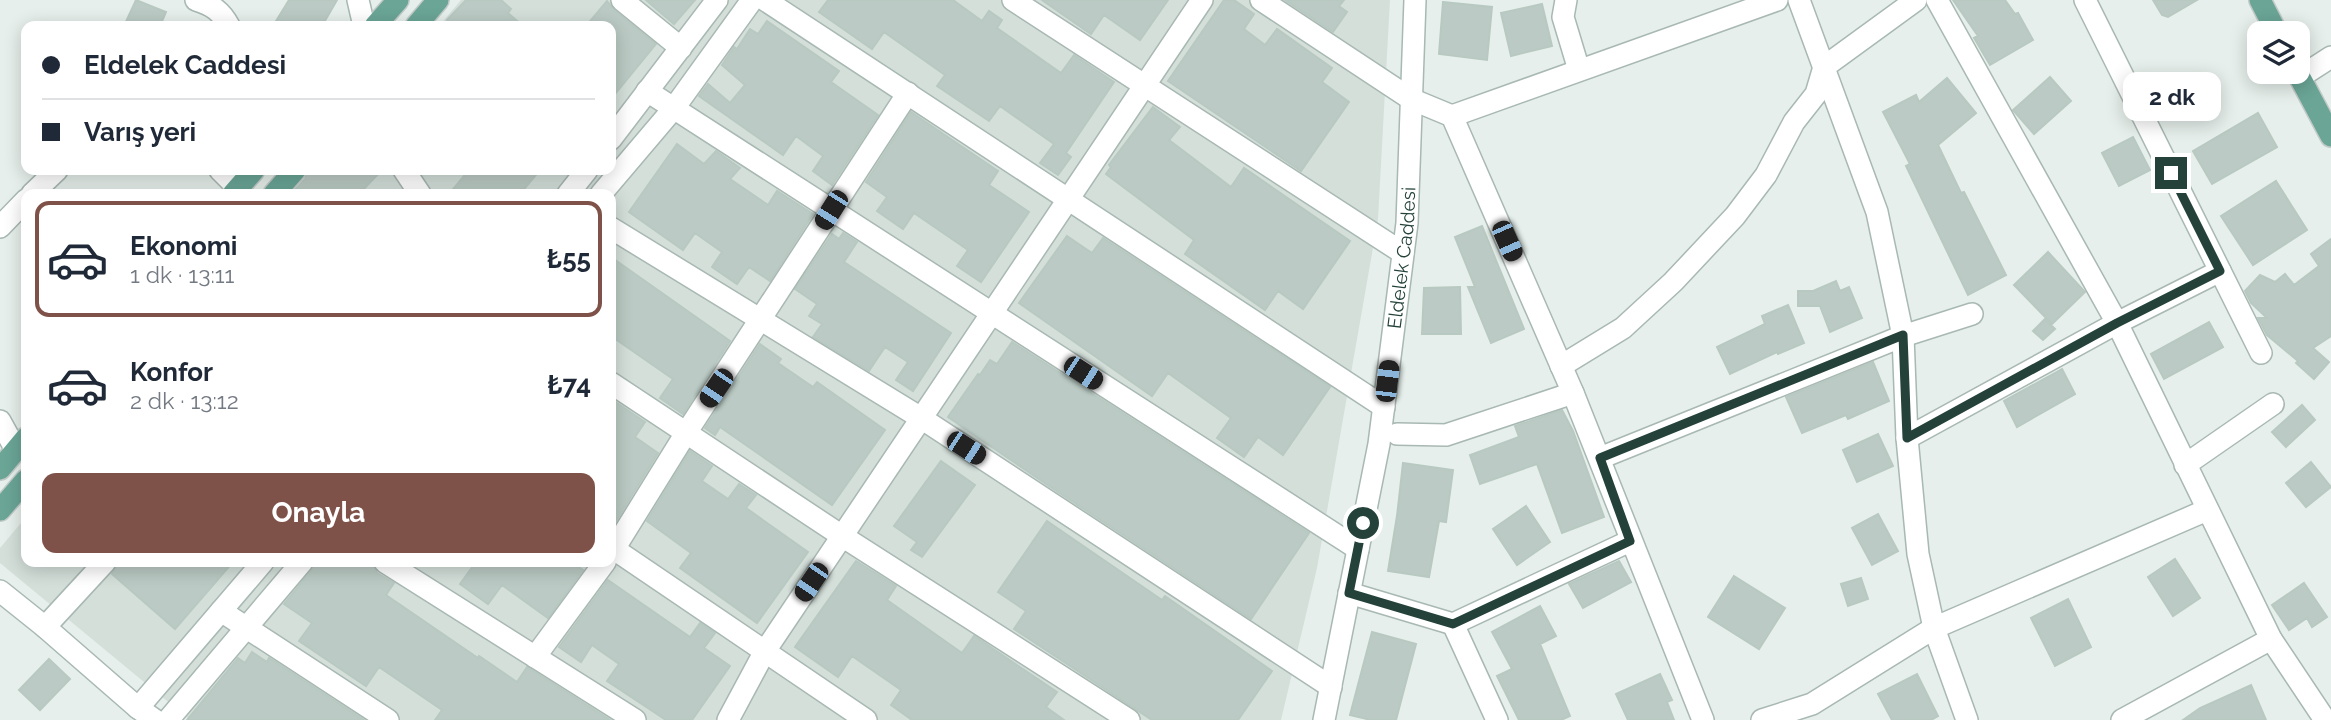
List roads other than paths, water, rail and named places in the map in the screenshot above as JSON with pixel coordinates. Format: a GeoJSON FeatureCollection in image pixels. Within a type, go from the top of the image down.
{"type":"FeatureCollection","features":[{"type":"Feature","properties":{"kind":"main road"},"geometry":{"type":"LineString","coordinates":[[380,21],[398,0]]}},
{"type":"Feature","properties":{"kind":"main road"},"geometry":{"type":"LineString","coordinates":[[420,21],[438,0]]}},
{"type":"Feature","properties":{"kind":"main road"},"geometry":{"type":"LineString","coordinates":[[2260,0],[2271,21]]}},
{"type":"Feature","properties":{"kind":"main road"},"geometry":{"type":"LineString","coordinates":[[2304,84],[2331,136]]}},
{"type":"Feature","properties":{"kind":"main road"},"geometry":{"type":"LineString","coordinates":[[238,189],[250,175]]}},
{"type":"Feature","properties":{"kind":"main road"},"geometry":{"type":"LineString","coordinates":[[278,189],[291,175]]}},
{"type":"Feature","properties":{"kind":"main road"},"geometry":{"type":"LineString","coordinates":[[0,469],[21,444]]}},
{"type":"Feature","properties":{"kind":"main road"},"geometry":{"type":"LineString","coordinates":[[0,510],[21,486]]}},
{"type":"Feature","properties":{"kind":"street"},"geometry":{"type":"LineString","coordinates":[[196,0],[222,13],[226,21]]}},
{"type":"Feature","properties":{"kind":"street"},"geometry":{"type":"LineString","coordinates":[[358,0],[362,21]]}},
{"type":"Feature","properties":{"kind":"street"},"geometry":{"type":"LineString","coordinates":[[622,0],[681,48]]}},
{"type":"Feature","properties":{"kind":"street"},"geometry":{"type":"LineString","coordinates":[[616,132],[717,0]]}},
{"type":"Feature","properties":{"kind":"street"},"geometry":{"type":"LineString","coordinates":[[605,189],[674,108],[752,0]]}},
{"type":"Feature","properties":{"kind":"street"},"geometry":{"type":"LineString","coordinates":[[765,0],[1384,407]]}},
{"type":"Feature","properties":{"kind":"street"},"geometry":{"type":"LineString","coordinates":[[1013,0],[1403,253]]}},
{"type":"Feature","properties":{"kind":"street"},"geometry":{"type":"LineString","coordinates":[[728,720],[765,651],[1202,0]]}},
{"type":"Feature","properties":{"kind":"street"},"geometry":{"type":"LineString","coordinates":[[1261,0],[1411,99],[1452,116],[1777,0]]}},
{"type":"Feature","properties":{"kind":"street","name":"Eldelek Caddesi"},"geometry":{"type":"LineString","coordinates":[[1324,720],[1384,407],[1407,223],[1415,0]]}},
{"type":"Feature","properties":{"kind":"street"},"geometry":{"type":"LineString","coordinates":[[1566,0],[1563,16],[1579,70]]}},
{"type":"Feature","properties":{"kind":"street"},"geometry":{"type":"LineString","coordinates":[[1799,0],[1877,212],[1903,335],[1907,438],[1918,554],[1934,628],[1967,720]]}},
{"type":"Feature","properties":{"kind":"street"},"geometry":{"type":"LineString","coordinates":[[1562,366],[1623,328],[1673,282],[1735,216],[1766,175],[1794,122],[1815,94],[1824,67],[1916,0]]}},
{"type":"Feature","properties":{"kind":"street"},"geometry":{"type":"LineString","coordinates":[[1937,0],[2117,323],[2270,639],[2325,720]]}},
{"type":"Feature","properties":{"kind":"street"},"geometry":{"type":"LineString","coordinates":[[2085,0],[2261,354]]}},
{"type":"Feature","properties":{"kind":"street"},"geometry":{"type":"LineString","coordinates":[[2310,69],[2331,57]]}},
{"type":"Feature","properties":{"kind":"street"},"geometry":{"type":"LineString","coordinates":[[647,91],[1358,549]]}},
{"type":"Feature","properties":{"kind":"street"},"geometry":{"type":"LineString","coordinates":[[616,544],[908,93]]}},
{"type":"Feature","properties":{"kind":"street"},"geometry":{"type":"LineString","coordinates":[[1452,116],[1562,366],[1703,720]]}},
{"type":"Feature","properties":{"kind":"street"},"geometry":{"type":"LineString","coordinates":[[37,189],[52,175]]}},
{"type":"Feature","properties":{"kind":"street"},"geometry":{"type":"LineString","coordinates":[[224,175],[234,189]]}},
{"type":"Feature","properties":{"kind":"street"},"geometry":{"type":"LineString","coordinates":[[572,189],[583,175]]}},
{"type":"Feature","properties":{"kind":"street"},"geometry":{"type":"LineString","coordinates":[[0,227],[21,205]]}},
{"type":"Feature","properties":{"kind":"street"},"geometry":{"type":"LineString","coordinates":[[616,231],[921,418],[1331,687]]}},
{"type":"Feature","properties":{"kind":"street"},"geometry":{"type":"LineString","coordinates":[[1907,438],[2117,323],[2220,271]]}},
{"type":"Feature","properties":{"kind":"street"},"geometry":{"type":"LineString","coordinates":[[1600,458],[1903,335],[1972,314]]}},
{"type":"Feature","properties":{"kind":"street"},"geometry":{"type":"LineString","coordinates":[[616,386],[842,536],[1129,720]]}},
{"type":"Feature","properties":{"kind":"street"},"geometry":{"type":"LineString","coordinates":[[1397,433],[1446,435],[1573,393]]}},
{"type":"Feature","properties":{"kind":"street"},"geometry":{"type":"LineString","coordinates":[[2185,465],[2273,404]]}},
{"type":"Feature","properties":{"kind":"street"},"geometry":{"type":"LineString","coordinates":[[0,421],[21,444]]}},
{"type":"Feature","properties":{"kind":"street"},"geometry":{"type":"LineString","coordinates":[[1762,720],[1812,704],[1934,628],[2207,510]]}},
{"type":"Feature","properties":{"kind":"street"},"geometry":{"type":"LineString","coordinates":[[1349,593],[1453,624],[1630,541]]}},
{"type":"Feature","properties":{"kind":"street"},"geometry":{"type":"LineString","coordinates":[[616,557],[765,651],[866,720]]}},
{"type":"Feature","properties":{"kind":"street"},"geometry":{"type":"LineString","coordinates":[[45,627],[100,567]]}},
{"type":"Feature","properties":{"kind":"street"},"geometry":{"type":"LineString","coordinates":[[154,717],[220,611],[259,567]]}},
{"type":"Feature","properties":{"kind":"street"},"geometry":{"type":"LineString","coordinates":[[154,717],[247,627],[298,567]]}},
{"type":"Feature","properties":{"kind":"street"},"geometry":{"type":"LineString","coordinates":[[393,567],[635,720]]}},
{"type":"Feature","properties":{"kind":"street"},"geometry":{"type":"LineString","coordinates":[[535,657],[600,567]]}},
{"type":"Feature","properties":{"kind":"street"},"geometry":{"type":"LineString","coordinates":[[0,591],[154,717]]}},
{"type":"Feature","properties":{"kind":"street"},"geometry":{"type":"LineString","coordinates":[[220,611],[388,720]]}},
{"type":"Feature","properties":{"kind":"street"},"geometry":{"type":"LineString","coordinates":[[1453,624],[1497,720]]}},
{"type":"Feature","properties":{"kind":"street"},"geometry":{"type":"LineString","coordinates":[[2122,720],[2270,639]]}}]}
